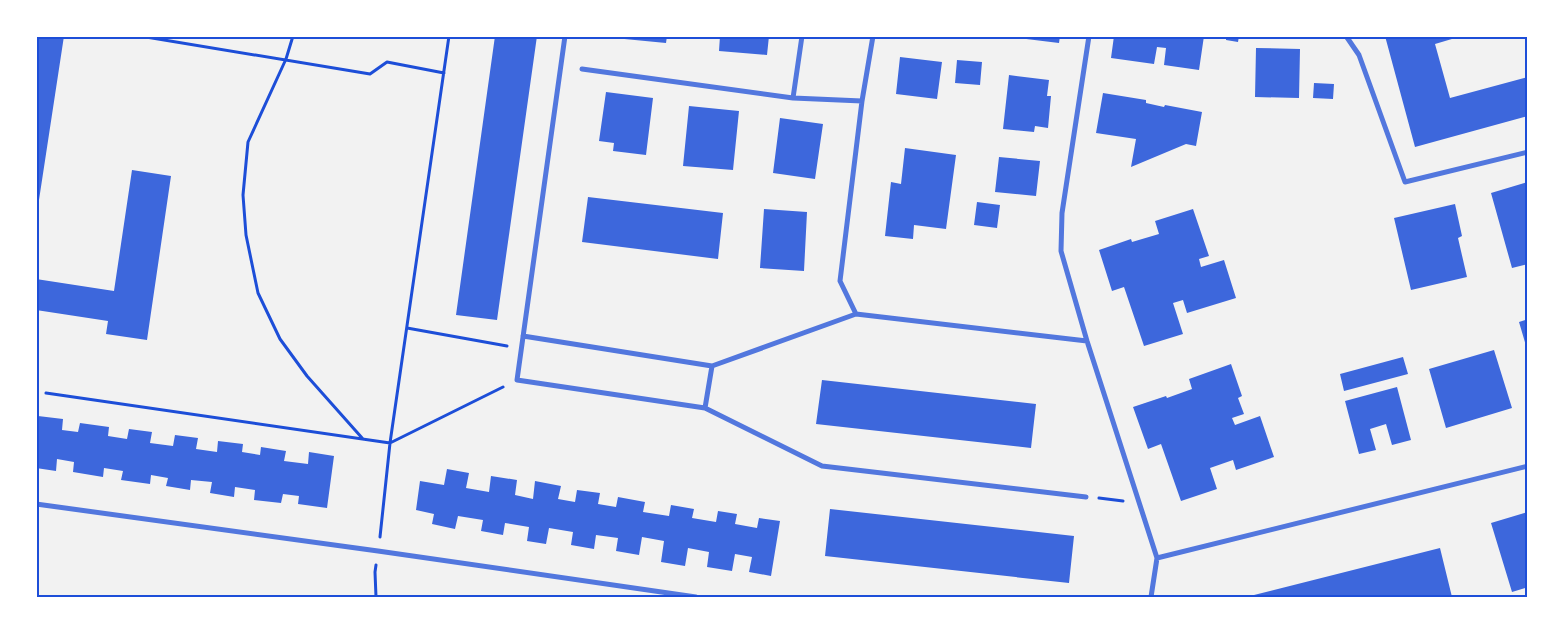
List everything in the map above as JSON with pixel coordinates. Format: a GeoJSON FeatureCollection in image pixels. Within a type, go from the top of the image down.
{"type":"FeatureCollection","features":[{"type":"Feature","properties":{"kind":"street"},"geometry":{"type":"LineString","coordinates":[[565,36],[517,380],[705,408],[822,466],[1086,497]]}},
{"type":"Feature","properties":{"kind":"street"},"geometry":{"type":"LineString","coordinates":[[792,98],[802,36]]}},
{"type":"Feature","properties":{"kind":"street"},"geometry":{"type":"LineString","coordinates":[[856,314],[840,281],[872,36]]}},
{"type":"Feature","properties":{"kind":"street"},"geometry":{"type":"LineString","coordinates":[[1089,36],[1062,213],[1061,251],[1087,341],[1157,558],[1151,597]]}},
{"type":"Feature","properties":{"kind":"street"},"geometry":{"type":"LineString","coordinates":[[1346,36],[1359,55],[1405,182],[1528,152]]}},
{"type":"Feature","properties":{"kind":"street"},"geometry":{"type":"LineString","coordinates":[[582,69],[792,98],[862,101]]}},
{"type":"Feature","properties":{"kind":"street"},"geometry":{"type":"LineString","coordinates":[[523,336],[712,366],[856,314],[1087,341]]}},
{"type":"Feature","properties":{"kind":"street"},"geometry":{"type":"LineString","coordinates":[[705,408],[712,366]]}},
{"type":"Feature","properties":{"kind":"street"},"geometry":{"type":"LineString","coordinates":[[1157,558],[1528,466]]}},
{"type":"Feature","properties":{"kind":"street"},"geometry":{"type":"LineString","coordinates":[[36,504],[696,597]]}},
{"type":"Feature","properties":{"kind":"path"},"geometry":{"type":"LineString","coordinates":[[140,36],[370,74],[387,62],[444,73]]}},
{"type":"Feature","properties":{"kind":"path"},"geometry":{"type":"LineString","coordinates":[[293,36],[286,59],[248,142],[244,195],[246,235],[258,293],[280,339],[307,376],[363,439]]}},
{"type":"Feature","properties":{"kind":"path"},"geometry":{"type":"LineString","coordinates":[[376,597],[375,572],[390,444],[449,36]]}},
{"type":"Feature","properties":{"kind":"path"},"geometry":{"type":"LineString","coordinates":[[407,328],[522,348]]}},
{"type":"Feature","properties":{"kind":"path"},"geometry":{"type":"LineString","coordinates":[[46,393],[390,444],[517,380]]}},
{"type":"Feature","properties":{"kind":"path"},"geometry":{"type":"LineString","coordinates":[[1086,497],[1139,503]]}},
{"type":"Feature","properties":{"kind":"building"},"geometry":{"type":"Polygon","coordinates":[[[36,36],[64,36],[37,213],[36,213],[36,36]]]}},
{"type":"Feature","properties":{"kind":"building"},"geometry":{"type":"Polygon","coordinates":[[[495,36],[537,36],[497,320],[456,315],[495,36]]]}},
{"type":"Feature","properties":{"kind":"building"},"geometry":{"type":"Polygon","coordinates":[[[614,36],[667,36],[666,43],[614,38],[614,36]]]}},
{"type":"Feature","properties":{"kind":"building"},"geometry":{"type":"Polygon","coordinates":[[[720,36],[769,36],[767,55],[719,51],[720,36]]]}},
{"type":"Feature","properties":{"kind":"building"},"geometry":{"type":"Polygon","coordinates":[[[1010,36],[1060,36],[1059,43],[1010,36]]]}},
{"type":"Feature","properties":{"kind":"building"},"geometry":{"type":"Polygon","coordinates":[[[1114,36],[1204,36],[1199,70],[1164,65],[1166,48],[1157,47],[1154,64],[1111,58],[1114,36]]]}},
{"type":"Feature","properties":{"kind":"building"},"geometry":{"type":"Polygon","coordinates":[[[1226,36],[1239,36],[1238,42],[1226,40],[1226,36]]]}},
{"type":"Feature","properties":{"kind":"building"},"geometry":{"type":"Polygon","coordinates":[[[1385,36],[1462,36],[1435,44],[1450,98],[1528,77],[1528,116],[1415,147],[1385,36]]]}},
{"type":"Feature","properties":{"kind":"building"},"geometry":{"type":"Polygon","coordinates":[[[1256,48],[1300,49],[1299,98],[1255,97],[1256,48]]]}},
{"type":"Feature","properties":{"kind":"building"},"geometry":{"type":"Polygon","coordinates":[[[900,57],[942,62],[937,99],[896,94],[900,57]]]}},
{"type":"Feature","properties":{"kind":"building"},"geometry":{"type":"Polygon","coordinates":[[[957,60],[982,62],[980,85],[955,83],[957,60]]]}},
{"type":"Feature","properties":{"kind":"building"},"geometry":{"type":"Polygon","coordinates":[[[1009,75],[1049,80],[1047,96],[1051,96],[1048,128],[1035,126],[1034,132],[1003,129],[1009,75]]]}},
{"type":"Feature","properties":{"kind":"building"},"geometry":{"type":"Polygon","coordinates":[[[1314,83],[1334,84],[1333,99],[1313,98],[1314,83]]]}},
{"type":"Feature","properties":{"kind":"building"},"geometry":{"type":"Polygon","coordinates":[[[606,92],[653,98],[646,155],[613,151],[614,143],[599,141],[606,92]]]}},
{"type":"Feature","properties":{"kind":"building"},"geometry":{"type":"Polygon","coordinates":[[[1103,93],[1146,100],[1146,103],[1164,107],[1165,105],[1202,112],[1196,146],[1186,144],[1131,167],[1136,139],[1096,133],[1103,93]]]}},
{"type":"Feature","properties":{"kind":"building"},"geometry":{"type":"Polygon","coordinates":[[[689,106],[739,111],[733,170],[683,166],[689,106]]]}},
{"type":"Feature","properties":{"kind":"building"},"geometry":{"type":"Polygon","coordinates":[[[780,118],[823,124],[815,179],[773,173],[780,118]]]}},
{"type":"Feature","properties":{"kind":"building"},"geometry":{"type":"Polygon","coordinates":[[[905,148],[956,155],[946,229],[914,225],[913,239],[885,236],[891,182],[901,184],[905,148]]]}},
{"type":"Feature","properties":{"kind":"building"},"geometry":{"type":"Polygon","coordinates":[[[999,157],[1040,161],[1036,196],[995,192],[999,157]]]}},
{"type":"Feature","properties":{"kind":"building"},"geometry":{"type":"Polygon","coordinates":[[[132,170],[171,176],[147,340],[106,334],[108,321],[36,310],[36,279],[114,291],[132,170]]]}},
{"type":"Feature","properties":{"kind":"building"},"geometry":{"type":"Polygon","coordinates":[[[1528,182],[1528,264],[1512,268],[1491,193],[1528,182]]]}},
{"type":"Feature","properties":{"kind":"building"},"geometry":{"type":"Polygon","coordinates":[[[588,197],[723,213],[718,259],[582,242],[588,197]]]}},
{"type":"Feature","properties":{"kind":"building"},"geometry":{"type":"Polygon","coordinates":[[[977,202],[1000,205],[997,228],[974,225],[977,202]]]}},
{"type":"Feature","properties":{"kind":"building"},"geometry":{"type":"Polygon","coordinates":[[[1455,204],[1462,236],[1458,238],[1467,277],[1411,290],[1394,218],[1455,204]]]}},
{"type":"Feature","properties":{"kind":"building"},"geometry":{"type":"Polygon","coordinates":[[[764,209],[807,212],[804,271],[760,268],[764,209]]]}},
{"type":"Feature","properties":{"kind":"building"},"geometry":{"type":"Polygon","coordinates":[[[1193,209],[1209,256],[1199,259],[1201,267],[1224,260],[1236,298],[1187,313],[1183,300],[1173,303],[1183,334],[1144,346],[1124,287],[1112,291],[1099,250],[1131,239],[1132,242],[1159,234],[1155,221],[1193,209]]]}},
{"type":"Feature","properties":{"kind":"building"},"geometry":{"type":"Polygon","coordinates":[[[1528,319],[1528,349],[1527,349],[1519,322],[1528,319]]]}},
{"type":"Feature","properties":{"kind":"building"},"geometry":{"type":"Polygon","coordinates":[[[1494,350],[1512,408],[1446,428],[1429,369],[1494,350]]]}},
{"type":"Feature","properties":{"kind":"building"},"geometry":{"type":"Polygon","coordinates":[[[1403,357],[1408,374],[1344,391],[1340,374],[1403,357]]]}},
{"type":"Feature","properties":{"kind":"building"},"geometry":{"type":"Polygon","coordinates":[[[1231,364],[1242,396],[1238,398],[1244,414],[1232,418],[1235,425],[1260,416],[1274,457],[1236,470],[1233,460],[1210,468],[1217,489],[1181,501],[1161,444],[1148,449],[1133,407],[1192,389],[1189,379],[1231,364]]]}},
{"type":"Feature","properties":{"kind":"building"},"geometry":{"type":"Polygon","coordinates":[[[822,380],[1036,404],[1031,448],[816,424],[822,380]]]}},
{"type":"Feature","properties":{"kind":"building"},"geometry":{"type":"Polygon","coordinates":[[[1397,387],[1411,440],[1392,445],[1386,424],[1370,429],[1376,450],[1359,454],[1345,401],[1397,387]]]}},
{"type":"Feature","properties":{"kind":"building"},"geometry":{"type":"Polygon","coordinates":[[[38,416],[63,419],[62,430],[78,432],[80,423],[109,427],[108,436],[127,439],[129,429],[152,432],[150,443],[173,446],[175,435],[198,438],[196,449],[217,452],[218,441],[243,444],[242,452],[260,455],[261,447],[286,451],[284,461],[308,464],[309,452],[334,456],[327,508],[298,504],[299,496],[283,494],[281,503],[254,500],[255,490],[235,487],[234,497],[210,493],[212,482],[191,480],[190,490],[166,486],[168,478],[151,475],[150,484],[121,480],[123,471],[104,468],[103,477],[73,472],[74,462],[57,459],[56,471],[36,468],[36,428],[38,416]]]}},
{"type":"Feature","properties":{"kind":"building"},"geometry":{"type":"Polygon","coordinates":[[[447,469],[469,473],[466,488],[489,492],[491,476],[517,480],[515,495],[533,499],[535,481],[561,486],[558,499],[575,502],[577,490],[600,493],[598,504],[616,507],[618,497],[645,502],[643,512],[669,516],[671,505],[694,509],[692,518],[716,522],[718,511],[737,514],[735,524],[757,528],[759,518],[780,521],[771,576],[749,572],[752,557],[735,554],[732,571],[707,567],[709,552],[688,548],[685,566],[661,562],[664,541],[642,537],[639,555],[616,551],[618,538],[596,535],[594,549],[571,545],[573,532],[549,528],[546,544],[527,541],[529,527],[505,523],[503,535],[481,531],[483,520],[458,516],[455,529],[432,524],[434,514],[416,510],[420,481],[444,485],[447,469]]]}},
{"type":"Feature","properties":{"kind":"building"},"geometry":{"type":"Polygon","coordinates":[[[830,509],[1074,536],[1069,583],[825,556],[830,509]]]}},
{"type":"Feature","properties":{"kind":"building"},"geometry":{"type":"Polygon","coordinates":[[[1528,512],[1528,587],[1512,592],[1491,523],[1528,512]]]}},
{"type":"Feature","properties":{"kind":"building"},"geometry":{"type":"Polygon","coordinates":[[[1440,548],[1452,597],[1250,597],[1250,596],[1440,548]]]}}]}
